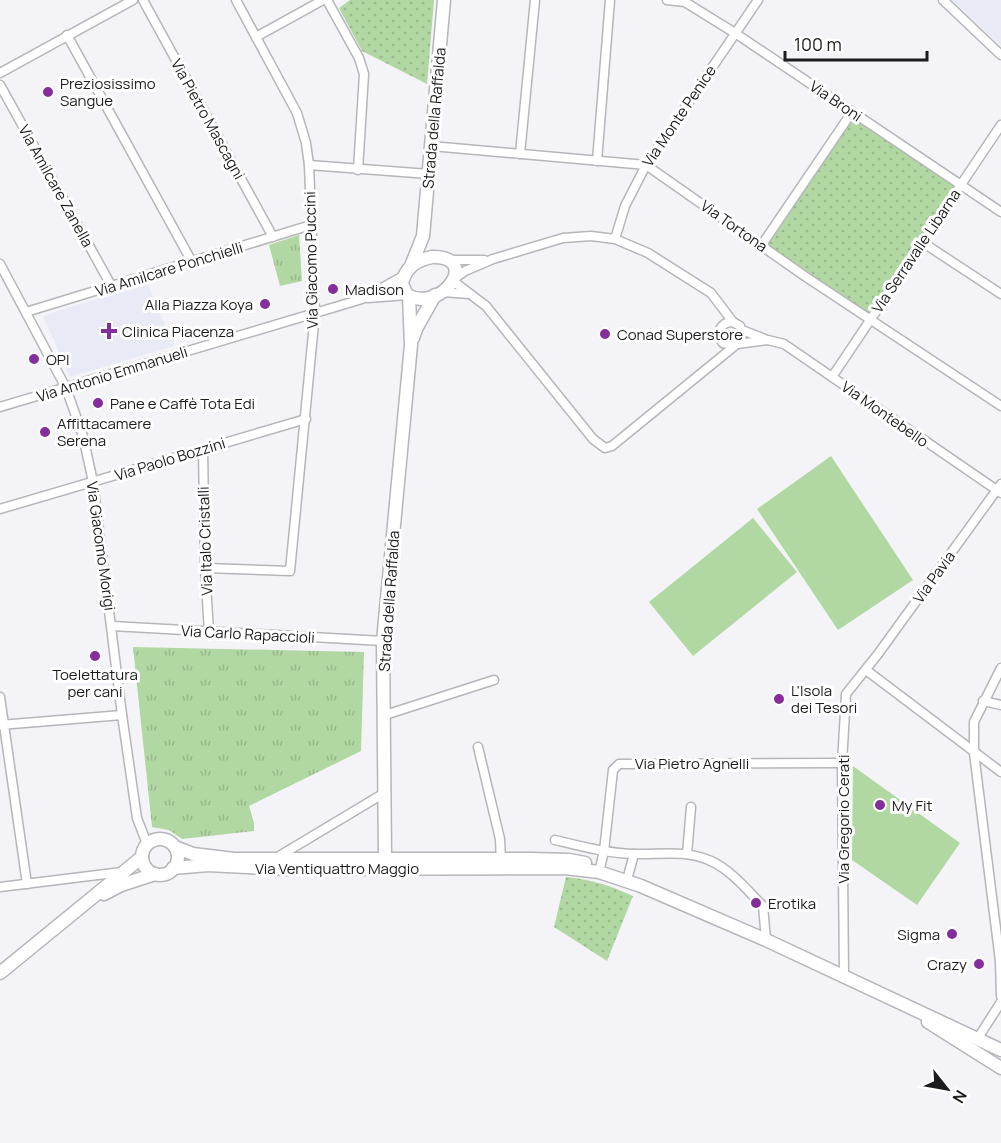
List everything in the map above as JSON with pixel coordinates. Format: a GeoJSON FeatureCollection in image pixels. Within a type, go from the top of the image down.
{"type":"FeatureCollection","features":[{"type":"Feature","properties":{"kind":"main road","name":"Strada della Raffalda"},"geometry":{"type":"LineString","coordinates":[[385,858],[383,641],[411,345],[408,296],[402,284],[423,236],[444,0]]}},
{"type":"Feature","properties":{"kind":"main road"},"geometry":{"type":"LineString","coordinates":[[423,236],[442,258],[454,266],[454,280]]}},
{"type":"Feature","properties":{"kind":"main road"},"geometry":{"type":"LineString","coordinates":[[408,270],[425,258],[442,258]]}},
{"type":"Feature","properties":{"kind":"main road","name":"Strada della Raffalda"},"geometry":{"type":"LineString","coordinates":[[411,345],[417,327],[439,293],[454,280]]}},
{"type":"Feature","properties":{"kind":"main road"},"geometry":{"type":"LineString","coordinates":[[408,296],[424,299],[439,293]]}},
{"type":"Feature","properties":{"kind":"main road","name":"Via Ventiquattro Maggio"},"geometry":{"type":"LineString","coordinates":[[147,844],[152,840],[164,839],[175,847],[193,854],[214,857],[385,858],[600,870],[766,940],[1001,1050]]}},
{"type":"Feature","properties":{"kind":"main road"},"geometry":{"type":"LineString","coordinates":[[147,844],[143,849],[142,857],[145,867],[155,874]]}},
{"type":"Feature","properties":{"kind":"main road"},"geometry":{"type":"LineString","coordinates":[[174,868],[178,857],[175,847]]}},
{"type":"Feature","properties":{"kind":"main road","name":"Via Ventiquattro Maggio"},"geometry":{"type":"LineString","coordinates":[[0,973],[142,857]]}},
{"type":"Feature","properties":{"kind":"main road"},"geometry":{"type":"LineString","coordinates":[[286,869],[298,865],[378,864],[385,858]]}},
{"type":"Feature","properties":{"kind":"main road","name":"Via Ventiquattro Maggio"},"geometry":{"type":"LineString","coordinates":[[84,904],[121,885],[155,874],[165,874],[174,868],[208,865],[286,869],[501,863]]}},
{"type":"Feature","properties":{"kind":"main road","name":"Via Ventiquattro Maggio"},"geometry":{"type":"LineString","coordinates":[[903,1004],[949,1037],[1001,1068]]}},
{"type":"Feature","properties":{"kind":"main road"},"geometry":{"type":"LineString","coordinates":[[949,1037],[1001,1077]]}},
{"type":"Feature","properties":{"kind":"street"},"geometry":{"type":"LineString","coordinates":[[0,73],[133,0]]}},
{"type":"Feature","properties":{"kind":"street","name":"Via Pietro Mascagni"},"geometry":{"type":"LineString","coordinates":[[143,0],[273,237]]}},
{"type":"Feature","properties":{"kind":"street","name":"Via Giacomo Puccini"},"geometry":{"type":"LineString","coordinates":[[205,568],[290,571],[315,313],[309,165],[306,143],[297,113],[236,0]]}},
{"type":"Feature","properties":{"kind":"street"},"geometry":{"type":"LineString","coordinates":[[256,37],[325,0],[359,58],[364,74],[358,170]]}},
{"type":"Feature","properties":{"kind":"street"},"geometry":{"type":"LineString","coordinates":[[520,154],[535,0]]}},
{"type":"Feature","properties":{"kind":"street"},"geometry":{"type":"LineString","coordinates":[[597,161],[610,0]]}},
{"type":"Feature","properties":{"kind":"street","name":"Via Broni"},"geometry":{"type":"LineString","coordinates":[[667,0],[685,1],[1001,212]]}},
{"type":"Feature","properties":{"kind":"street","name":"Via Monte Penice"},"geometry":{"type":"LineString","coordinates":[[615,239],[625,206],[646,165],[758,0]]}},
{"type":"Feature","properties":{"kind":"street"},"geometry":{"type":"LineString","coordinates":[[942,0],[1001,55]]}},
{"type":"Feature","properties":{"kind":"street"},"geometry":{"type":"LineString","coordinates":[[67,36],[192,262]]}},
{"type":"Feature","properties":{"kind":"street","name":"Via Amilcare Zanella"},"geometry":{"type":"LineString","coordinates":[[0,85],[112,287]]}},
{"type":"Feature","properties":{"kind":"street"},"geometry":{"type":"LineString","coordinates":[[761,246],[852,112]]}},
{"type":"Feature","properties":{"kind":"street","name":"Via Serravalle Libarna"},"geometry":{"type":"LineString","coordinates":[[832,377],[1001,125]]}},
{"type":"Feature","properties":{"kind":"street"},"geometry":{"type":"LineString","coordinates":[[431,146],[646,165]]}},
{"type":"Feature","properties":{"kind":"street"},"geometry":{"type":"LineString","coordinates":[[309,165],[429,174]]}},
{"type":"Feature","properties":{"kind":"street","name":"Via Tortona"},"geometry":{"type":"LineString","coordinates":[[646,165],[761,246],[1001,406]]}},
{"type":"Feature","properties":{"kind":"street","name":"Via Amilcare Ponchielli"},"geometry":{"type":"LineString","coordinates":[[26,312],[311,225]]}},
{"type":"Feature","properties":{"kind":"street"},"geometry":{"type":"LineString","coordinates":[[591,236],[615,239],[648,253],[711,293],[742,330],[741,337],[736,344],[612,446],[605,448],[593,439],[486,306],[454,280],[465,271],[493,259],[563,238],[591,236]]}},
{"type":"Feature","properties":{"kind":"street"},"geometry":{"type":"LineString","coordinates":[[922,242],[1001,294]]}},
{"type":"Feature","properties":{"kind":"street"},"geometry":{"type":"LineString","coordinates":[[442,258],[473,261],[493,259]]}},
{"type":"Feature","properties":{"kind":"street","name":"Via Giacomo Morigi"},"geometry":{"type":"LineString","coordinates":[[0,264],[66,388],[83,436],[93,482],[137,819],[147,844]]}},
{"type":"Feature","properties":{"kind":"street","name":"Via Antonio Emmanueli"},"geometry":{"type":"LineString","coordinates":[[362,299],[408,270]]}},
{"type":"Feature","properties":{"kind":"street"},"geometry":{"type":"LineString","coordinates":[[439,293],[469,294]]}},
{"type":"Feature","properties":{"kind":"street","name":"Via Antonio Emmanueli"},"geometry":{"type":"LineString","coordinates":[[0,407],[362,299],[408,296]]}},
{"type":"Feature","properties":{"kind":"street"},"geometry":{"type":"LineString","coordinates":[[714,361],[720,341],[719,303]]}},
{"type":"Feature","properties":{"kind":"street"},"geometry":{"type":"LineString","coordinates":[[720,327],[725,323],[733,322]]}},
{"type":"Feature","properties":{"kind":"street","name":"Via Montebello"},"geometry":{"type":"LineString","coordinates":[[742,330],[784,344],[1000,489]]}},
{"type":"Feature","properties":{"kind":"street"},"geometry":{"type":"LineString","coordinates":[[720,341],[726,345],[768,340]]}},
{"type":"Feature","properties":{"kind":"street","name":"Via Paolo Bozzini"},"geometry":{"type":"LineString","coordinates":[[0,509],[306,419]]}},
{"type":"Feature","properties":{"kind":"street","name":"Via Italo Cristalli"},"geometry":{"type":"LineString","coordinates":[[203,450],[205,568],[209,632]]}},
{"type":"Feature","properties":{"kind":"street","name":"Via Pavia"},"geometry":{"type":"LineString","coordinates":[[866,670],[1000,489]]}},
{"type":"Feature","properties":{"kind":"street","name":"Via Carlo Rapaccioli"},"geometry":{"type":"LineString","coordinates":[[112,626],[383,641]]}},
{"type":"Feature","properties":{"kind":"street"},"geometry":{"type":"LineString","coordinates":[[1001,668],[974,722],[974,753],[1000,961],[1001,996]]}},
{"type":"Feature","properties":{"kind":"street"},"geometry":{"type":"LineString","coordinates":[[866,670],[1001,772]]}},
{"type":"Feature","properties":{"kind":"street","name":"Via Gregorio Cerati"},"geometry":{"type":"LineString","coordinates":[[844,976],[842,763],[846,694],[866,670]]}},
{"type":"Feature","properties":{"kind":"street"},"geometry":{"type":"LineString","coordinates":[[385,715],[494,680]]}},
{"type":"Feature","properties":{"kind":"street"},"geometry":{"type":"LineString","coordinates":[[0,697],[2,725],[27,884]]}},
{"type":"Feature","properties":{"kind":"street"},"geometry":{"type":"LineString","coordinates":[[983,701],[1001,705]]}},
{"type":"Feature","properties":{"kind":"street"},"geometry":{"type":"LineString","coordinates":[[2,725],[122,715]]}},
{"type":"Feature","properties":{"kind":"street"},"geometry":{"type":"LineString","coordinates":[[478,747],[500,839],[501,863]]}},
{"type":"Feature","properties":{"kind":"street","name":"Via Pietro Agnelli"},"geometry":{"type":"LineString","coordinates":[[600,870],[613,770],[619,764],[842,763]]}},
{"type":"Feature","properties":{"kind":"street","name":"Via Ventiquattro Maggio"},"geometry":{"type":"LineString","coordinates":[[276,858],[386,792]]}},
{"type":"Feature","properties":{"kind":"street"},"geometry":{"type":"LineString","coordinates":[[687,854],[691,807]]}},
{"type":"Feature","properties":{"kind":"street"},"geometry":{"type":"LineString","coordinates":[[555,840],[634,854],[687,854],[712,861],[764,906],[766,940]]}},
{"type":"Feature","properties":{"kind":"street"},"geometry":{"type":"LineString","coordinates":[[627,880],[634,854]]}},
{"type":"Feature","properties":{"kind":"street"},"geometry":{"type":"LineString","coordinates":[[0,887],[123,872]]}},
{"type":"Feature","properties":{"kind":"street"},"geometry":{"type":"LineString","coordinates":[[978,1038],[1001,1002]]}},
{"type":"Feature","properties":{"kind":"shaded area"},"geometry":{"type":"Polygon","coordinates":[[[952,0],[1001,0],[1001,46],[952,0]]]}},
{"type":"Feature","properties":{"kind":"shaded area","name":"Clinica Piacenza"},"geometry":{"type":"Polygon","coordinates":[[[147,282],[174,346],[70,377],[43,316],[147,282]]]}},
{"type":"Feature","properties":{"kind":"green space"},"geometry":{"type":"Polygon","coordinates":[[[350,0],[434,0],[427,84],[362,51],[339,8],[350,0]]]}},
{"type":"Feature","properties":{"kind":"green space"},"geometry":{"type":"Polygon","coordinates":[[[854,117],[955,187],[870,314],[768,245],[854,117]]]}},
{"type":"Feature","properties":{"kind":"green space"},"geometry":{"type":"Polygon","coordinates":[[[299,235],[302,281],[280,286],[269,245],[299,235]]]}},
{"type":"Feature","properties":{"kind":"green space"},"geometry":{"type":"Polygon","coordinates":[[[831,456],[913,580],[838,630],[757,509],[831,456]]]}},
{"type":"Feature","properties":{"kind":"green space"},"geometry":{"type":"Polygon","coordinates":[[[753,518],[797,572],[693,656],[649,602],[753,518]]]}},
{"type":"Feature","properties":{"kind":"green space"},"geometry":{"type":"Polygon","coordinates":[[[133,647],[364,652],[361,751],[249,806],[254,831],[182,839],[169,830],[152,827],[133,647]]]}},
{"type":"Feature","properties":{"kind":"green space","name":"My Fit"},"geometry":{"type":"Polygon","coordinates":[[[853,766],[960,843],[917,905],[852,860],[853,766]]]}},
{"type":"Feature","properties":{"kind":"green space"},"geometry":{"type":"Polygon","coordinates":[[[566,877],[600,883],[633,896],[607,961],[554,927],[566,877]]]}},
{"type":"Feature","properties":{"kind":"place","name":"Preziosissimo Sangue"},"geometry":{"type":"Point","coordinates":[48,92]}},
{"type":"Feature","properties":{"kind":"place","name":"Madison"},"geometry":{"type":"Point","coordinates":[333,289]}},
{"type":"Feature","properties":{"kind":"place","name":"Alla Piazza Koya"},"geometry":{"type":"Point","coordinates":[265,304]}},
{"type":"Feature","properties":{"kind":"place","name":"Clinica Piacenza"},"geometry":{"type":"Point","coordinates":[109,331]}},
{"type":"Feature","properties":{"kind":"place","name":"Conad Superstore"},"geometry":{"type":"Point","coordinates":[605,334]}},
{"type":"Feature","properties":{"kind":"place","name":"OPI"},"geometry":{"type":"Point","coordinates":[34,359]}},
{"type":"Feature","properties":{"kind":"place","name":"Pane e Caffè Tota Edi"},"geometry":{"type":"Point","coordinates":[98,403]}},
{"type":"Feature","properties":{"kind":"place","name":"Affittacamere Serena"},"geometry":{"type":"Point","coordinates":[45,432]}},
{"type":"Feature","properties":{"kind":"place","name":"Toelettatura per cani"},"geometry":{"type":"Point","coordinates":[95,656]}},
{"type":"Feature","properties":{"kind":"place","name":"L'Isola dei Tesori"},"geometry":{"type":"Point","coordinates":[779,699]}},
{"type":"Feature","properties":{"kind":"place","name":"My Fit"},"geometry":{"type":"Point","coordinates":[880,805]}},
{"type":"Feature","properties":{"kind":"place","name":"Erotika"},"geometry":{"type":"Point","coordinates":[756,903]}},
{"type":"Feature","properties":{"kind":"place","name":"Sigma"},"geometry":{"type":"Point","coordinates":[952,934]}},
{"type":"Feature","properties":{"kind":"place","name":"Crazy"},"geometry":{"type":"Point","coordinates":[979,964]}}]}
